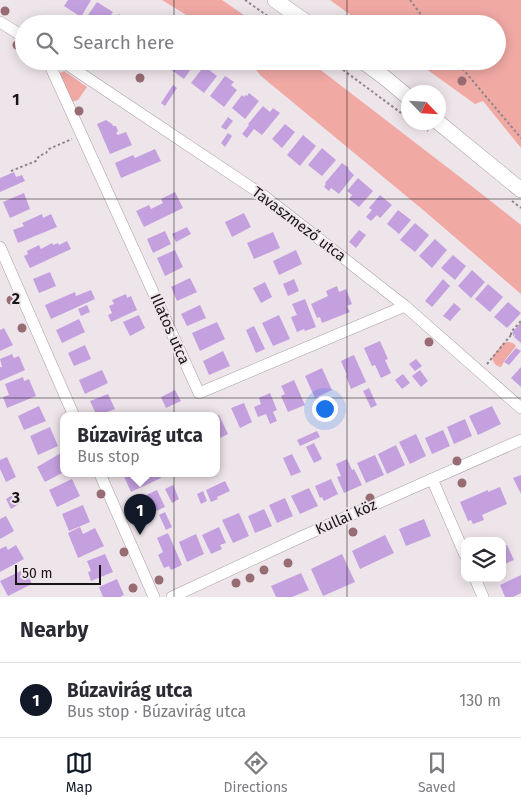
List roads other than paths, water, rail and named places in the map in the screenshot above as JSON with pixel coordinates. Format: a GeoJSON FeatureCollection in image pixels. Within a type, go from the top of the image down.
{"type":"FeatureCollection","features":[{"type":"Feature","properties":{"kind":"street"},"geometry":{"type":"LineString","coordinates":[[275,0],[296,15]]}},
{"type":"Feature","properties":{"kind":"street"},"geometry":{"type":"LineString","coordinates":[[0,22],[15,31]]}},
{"type":"Feature","properties":{"kind":"street","name":"Illatos utca"},"geometry":{"type":"LineString","coordinates":[[52,70],[199,393],[405,306]]}},
{"type":"Feature","properties":{"kind":"street","name":"Tavaszmező utca"},"geometry":{"type":"LineString","coordinates":[[75,70],[264,196],[405,306],[521,408]]}},
{"type":"Feature","properties":{"kind":"street"},"geometry":{"type":"LineString","coordinates":[[374,70],[401,91]]}},
{"type":"Feature","properties":{"kind":"street"},"geometry":{"type":"LineString","coordinates":[[446,129],[521,190]]}},
{"type":"Feature","properties":{"kind":"street"},"geometry":{"type":"LineString","coordinates":[[0,247],[72,412]]}},
{"type":"Feature","properties":{"kind":"street","name":"Kullai köz"},"geometry":{"type":"LineString","coordinates":[[172,597],[300,537],[521,440]]}},
{"type":"Feature","properties":{"kind":"street"},"geometry":{"type":"LineString","coordinates":[[101,477],[154,597]]}},
{"type":"Feature","properties":{"kind":"street"},"geometry":{"type":"LineString","coordinates":[[432,479],[461,545]]}},
{"type":"Feature","properties":{"kind":"street"},"geometry":{"type":"LineString","coordinates":[[477,582],[483,597]]}},
{"type":"Feature","properties":{"kind":"place","name":"Búzavirág utca"},"geometry":{"type":"Point","coordinates":[140,535]}}]}
